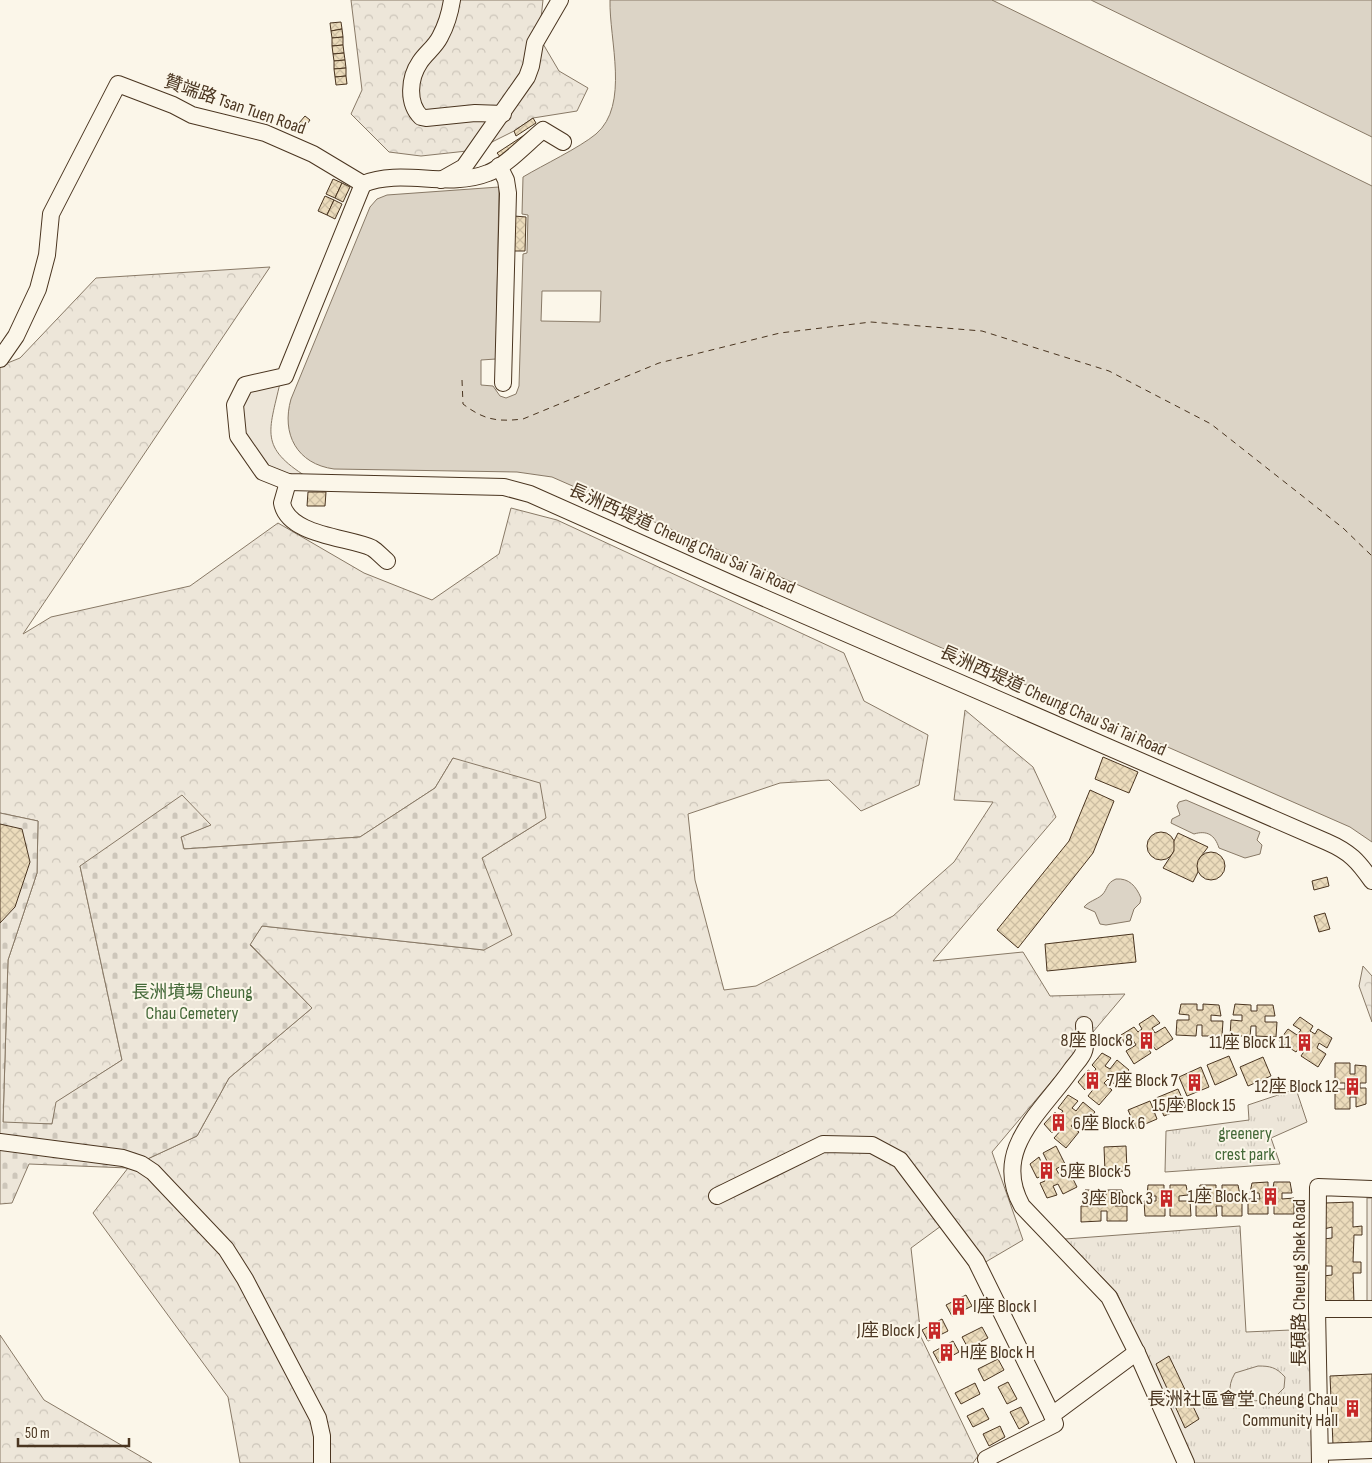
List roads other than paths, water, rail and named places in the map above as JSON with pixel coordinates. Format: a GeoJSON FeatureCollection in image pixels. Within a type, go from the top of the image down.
{"type":"FeatureCollection","features":[{"type":"Feature","properties":{"kind":"street"},"geometry":{"type":"LineString","coordinates":[[452,0],[442,34],[420,61],[415,73],[411,91],[416,111],[421,117],[426,118],[475,113],[502,114]]}},
{"type":"Feature","properties":{"kind":"street"},"geometry":{"type":"LineString","coordinates":[[441,180],[464,168],[527,77],[536,43],[560,0]]}},
{"type":"Feature","properties":{"kind":"street","name":"贊端路 Tsan Tuen Road"},"geometry":{"type":"LineString","coordinates":[[0,359],[16,336],[38,288],[48,255],[51,214],[118,84],[173,105],[192,115],[265,133],[313,154],[363,184]]}},
{"type":"Feature","properties":{"kind":"street"},"geometry":{"type":"LineString","coordinates":[[363,184],[384,177],[441,180],[486,174],[499,166],[543,130],[563,142]]}},
{"type":"Feature","properties":{"kind":"street"},"geometry":{"type":"LineString","coordinates":[[499,166],[506,180],[508,193],[504,383]]}},
{"type":"Feature","properties":{"kind":"street","name":"長洲西堤道 Cheung Chau Sai Tai Road"},"geometry":{"type":"LineString","coordinates":[[363,184],[285,376],[245,385],[235,405],[238,436],[263,472],[288,482],[504,487],[530,494],[1347,851],[1360,863],[1372,881]]}},
{"type":"Feature","properties":{"kind":"street"},"geometry":{"type":"LineString","coordinates":[[288,482],[282,503],[290,517],[316,533],[372,548],[387,561]]}},
{"type":"Feature","properties":{"kind":"street"},"geometry":{"type":"LineString","coordinates":[[1084,1025],[1085,1050],[1056,1093],[1020,1138],[1011,1165],[1015,1193],[1022,1206],[1109,1297],[1137,1352],[1186,1463]]}},
{"type":"Feature","properties":{"kind":"street"},"geometry":{"type":"LineString","coordinates":[[0,1142],[124,1158],[141,1164],[157,1175],[223,1246],[245,1279],[318,1418],[322,1436],[322,1463]]}},
{"type":"Feature","properties":{"kind":"street"},"geometry":{"type":"LineString","coordinates":[[717,1196],[823,1144],[872,1145],[900,1160],[976,1261],[1055,1424],[986,1459]]}},
{"type":"Feature","properties":{"kind":"street","name":"長碩路 Cheung Shek Road"},"geometry":{"type":"LineString","coordinates":[[1321,1458],[1317,1309],[1318,1187],[1372,1189]]}},
{"type":"Feature","properties":{"kind":"street"},"geometry":{"type":"LineString","coordinates":[[1317,1309],[1372,1309]]}},
{"type":"Feature","properties":{"kind":"street"},"geometry":{"type":"LineString","coordinates":[[1052,1415],[1137,1352]]}},
{"type":"Feature","properties":{"kind":"street"},"geometry":{"type":"LineString","coordinates":[[1321,1458],[1372,1450]]}},
{"type":"Feature","properties":{"kind":"place","name":"8座 Block 8"},"geometry":{"type":"Point","coordinates":[1147,1040]}},
{"type":"Feature","properties":{"kind":"place","name":"11座 Block 11"},"geometry":{"type":"Point","coordinates":[1305,1042]}},
{"type":"Feature","properties":{"kind":"place","name":"7座 Block 7"},"geometry":{"type":"Point","coordinates":[1093,1080]}},
{"type":"Feature","properties":{"kind":"place","name":"15座 Block 15"},"geometry":{"type":"Point","coordinates":[1194,1082]}},
{"type":"Feature","properties":{"kind":"place","name":"12座 Block 12"},"geometry":{"type":"Point","coordinates":[1353,1086]}},
{"type":"Feature","properties":{"kind":"place","name":"6座 Block 6"},"geometry":{"type":"Point","coordinates":[1059,1123]}},
{"type":"Feature","properties":{"kind":"place","name":"5座 Block 5"},"geometry":{"type":"Point","coordinates":[1046,1171]}},
{"type":"Feature","properties":{"kind":"place","name":"1座 Block 1"},"geometry":{"type":"Point","coordinates":[1271,1196]}},
{"type":"Feature","properties":{"kind":"place","name":"3座 Block 3"},"geometry":{"type":"Point","coordinates":[1167,1198]}},
{"type":"Feature","properties":{"kind":"place","name":"I座 Block I"},"geometry":{"type":"Point","coordinates":[959,1306]}},
{"type":"Feature","properties":{"kind":"place","name":"J座 Block J"},"geometry":{"type":"Point","coordinates":[935,1330]}},
{"type":"Feature","properties":{"kind":"place","name":"H座 Block H"},"geometry":{"type":"Point","coordinates":[946,1352]}},
{"type":"Feature","properties":{"kind":"place","name":"長洲社區會堂 Cheung Chau Community Hall"},"geometry":{"type":"Point","coordinates":[1352,1409]}},
{"type":"Feature","properties":{"kind":"park label","name":"長洲墳場 Cheung Chau Cemetery"},"geometry":{"type":"Point","coordinates":[192,1002]}},
{"type":"Feature","properties":{"kind":"park label","name":"greenery crest park"},"geometry":{"type":"Point","coordinates":[1245,1143]}}]}
